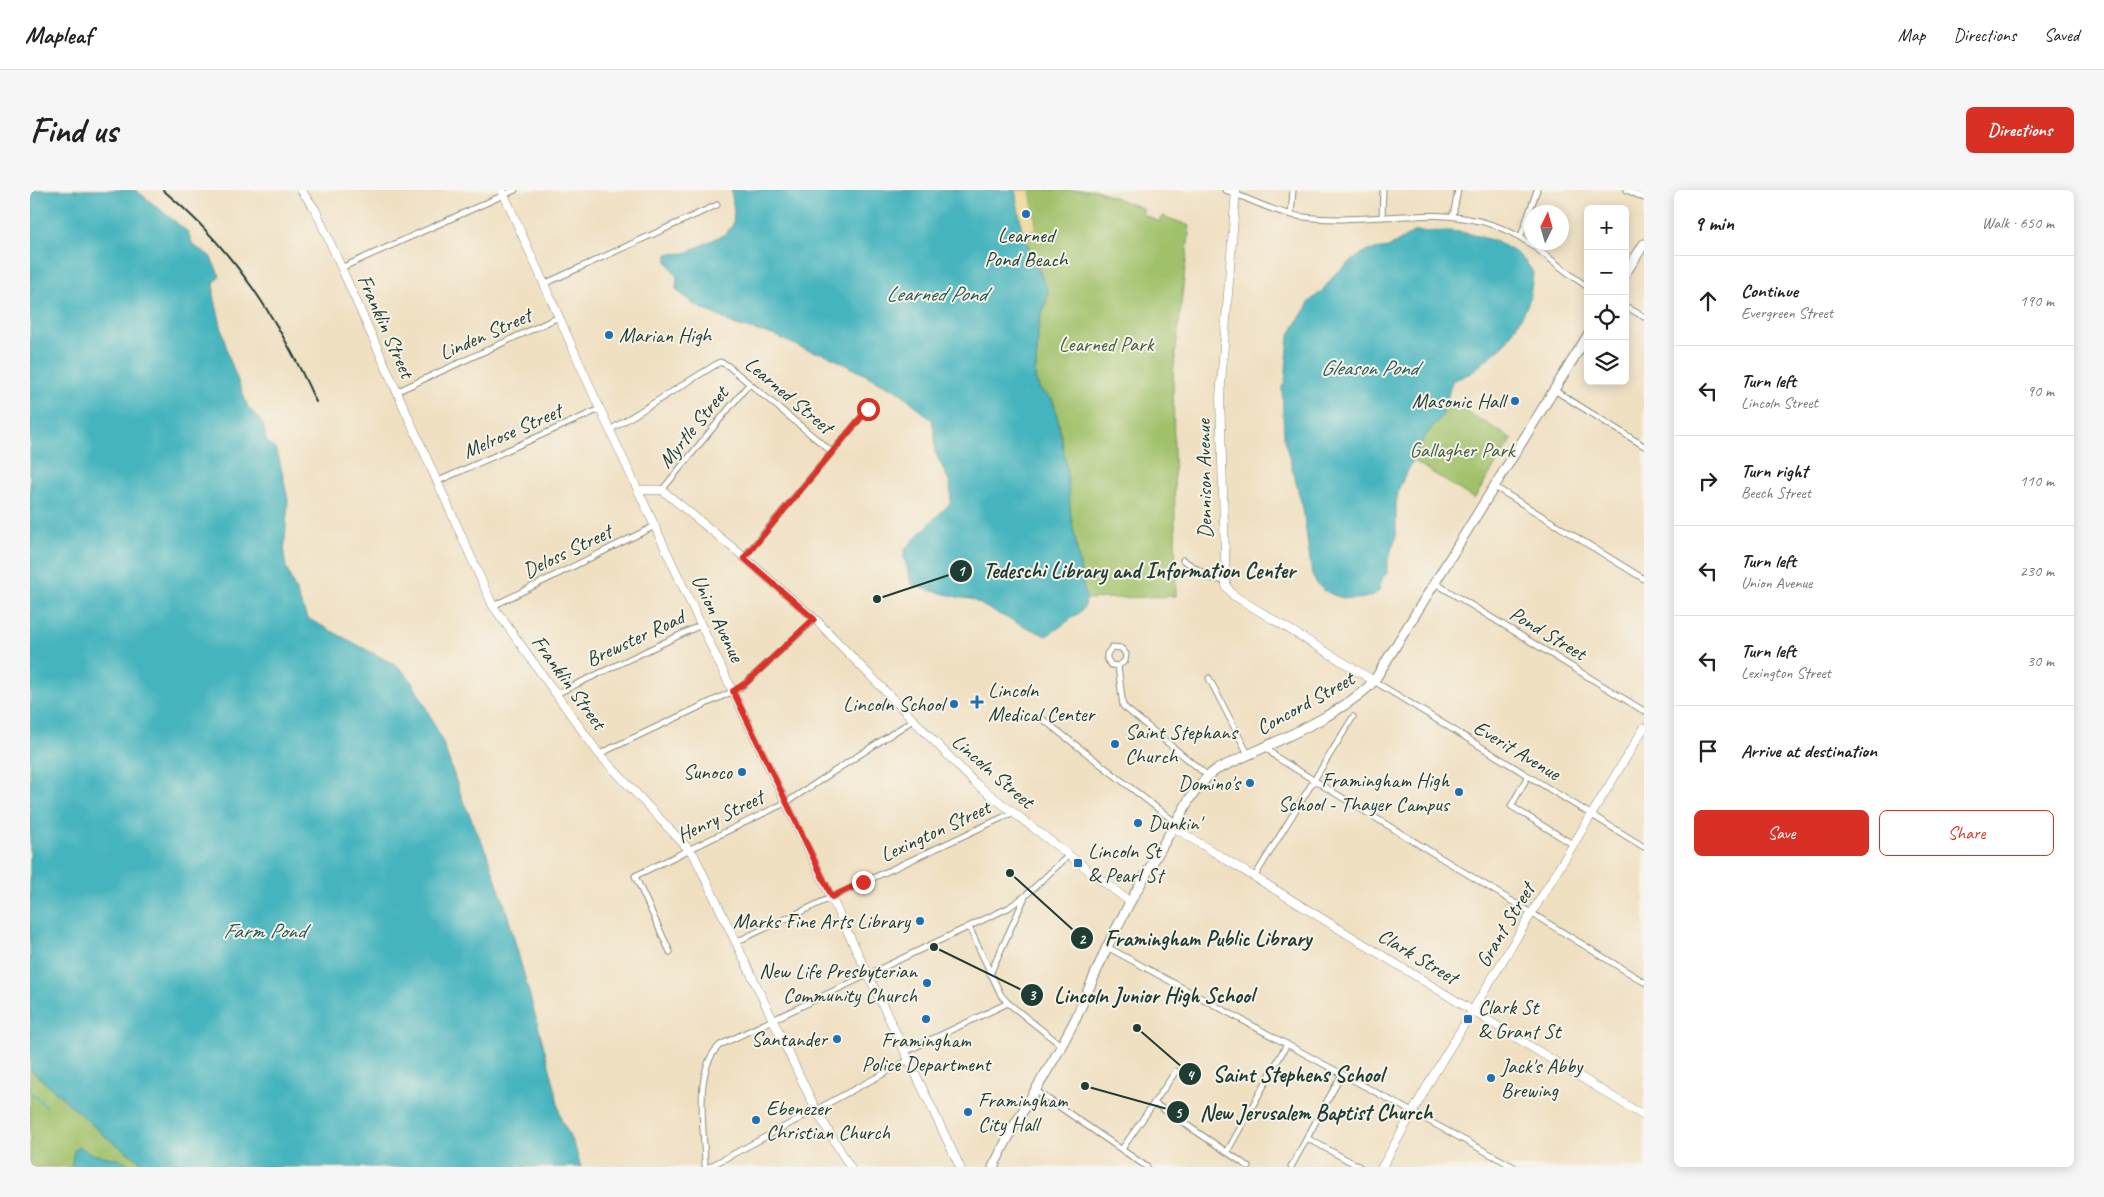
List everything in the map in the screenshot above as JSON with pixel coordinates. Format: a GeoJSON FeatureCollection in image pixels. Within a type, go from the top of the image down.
{"type":"FeatureCollection","features":[{"type":"Feature","properties":{"kind":"main road"},"geometry":{"type":"LineString","coordinates":[[1629,268],[1644,244]]}},
{"type":"Feature","properties":{"kind":"main road","name":"Concord Street"},"geometry":{"type":"LineString","coordinates":[[993,1167],[1014,1126],[1062,1046],[1107,947],[1130,902],[1190,798],[1208,776],[1342,707],[1364,692],[1374,681],[1585,340]]}},
{"type":"Feature","properties":{"kind":"street","name":"Franklin Street"},"geometry":{"type":"LineString","coordinates":[[301,190],[314,209],[493,606],[599,754],[689,849],[698,863],[816,1110],[850,1167]]}},
{"type":"Feature","properties":{"kind":"street"},"geometry":{"type":"LineString","coordinates":[[341,268],[503,192],[515,190]]}},
{"type":"Feature","properties":{"kind":"street"},"geometry":{"type":"LineString","coordinates":[[1225,190],[1236,192],[1291,215],[1340,219],[1417,214],[1453,216],[1492,225],[1521,236],[1584,284]]}},
{"type":"Feature","properties":{"kind":"street"},"geometry":{"type":"LineString","coordinates":[[1291,215],[1293,190]]}},
{"type":"Feature","properties":{"kind":"street"},"geometry":{"type":"LineString","coordinates":[[1382,217],[1383,190]]}},
{"type":"Feature","properties":{"kind":"street"},"geometry":{"type":"LineString","coordinates":[[1453,216],[1458,190]]}},
{"type":"Feature","properties":{"kind":"street"},"geometry":{"type":"LineString","coordinates":[[1521,236],[1537,190]]}},
{"type":"Feature","properties":{"kind":"street"},"geometry":{"type":"LineString","coordinates":[[1627,190],[1644,198]]}},
{"type":"Feature","properties":{"kind":"street","name":"Union Avenue"},"geometry":{"type":"LineString","coordinates":[[503,192],[600,409],[701,625],[960,1167]]}},
{"type":"Feature","properties":{"kind":"street","name":"Dennison Avenue"},"geometry":{"type":"LineString","coordinates":[[1225,582],[1220,397],[1236,192]]}},
{"type":"Feature","properties":{"kind":"street"},"geometry":{"type":"LineString","coordinates":[[544,284],[717,205]]}},
{"type":"Feature","properties":{"kind":"street"},"geometry":{"type":"LineString","coordinates":[[1629,309],[1644,318]]}},
{"type":"Feature","properties":{"kind":"street","name":"Linden Street"},"geometry":{"type":"LineString","coordinates":[[396,392],[559,318]]}},
{"type":"Feature","properties":{"kind":"street","name":"Learned Street"},"geometry":{"type":"LineString","coordinates":[[610,430],[714,364],[724,363],[832,452]]}},
{"type":"Feature","properties":{"kind":"street","name":"Myrtle Street"},"geometry":{"type":"LineString","coordinates":[[662,490],[749,384]]}},
{"type":"Feature","properties":{"kind":"street"},"geometry":{"type":"LineString","coordinates":[[1554,390],[1644,446]]}},
{"type":"Feature","properties":{"kind":"street","name":"Melrose Street"},"geometry":{"type":"LineString","coordinates":[[436,482],[600,409]]}},
{"type":"Feature","properties":{"kind":"street"},"geometry":{"type":"LineString","coordinates":[[744,558],[868,409]]}},
{"type":"Feature","properties":{"kind":"street"},"geometry":{"type":"LineString","coordinates":[[1495,487],[1644,578]]}},
{"type":"Feature","properties":{"kind":"street"},"geometry":{"type":"LineString","coordinates":[[638,490],[662,490]]}},
{"type":"Feature","properties":{"kind":"street","name":"Lincoln Street"},"geometry":{"type":"LineString","coordinates":[[662,490],[814,619],[965,775],[1130,902]]}},
{"type":"Feature","properties":{"kind":"street","name":"Deloss Street"},"geometry":{"type":"LineString","coordinates":[[493,606],[655,526]]}},
{"type":"Feature","properties":{"kind":"street"},"geometry":{"type":"LineString","coordinates":[[1182,560],[1210,578],[1225,582],[1233,595],[1374,681]]}},
{"type":"Feature","properties":{"kind":"street","name":"Pond Street"},"geometry":{"type":"LineString","coordinates":[[1435,583],[1644,711]]}},
{"type":"Feature","properties":{"kind":"street"},"geometry":{"type":"LineString","coordinates":[[599,754],[733,691],[746,683],[814,619]]}},
{"type":"Feature","properties":{"kind":"street","name":"Brewster Road"},"geometry":{"type":"LineString","coordinates":[[556,694],[701,625]]}},
{"type":"Feature","properties":{"kind":"street"},"geometry":{"type":"LineString","coordinates":[[1118,666],[1123,706],[1208,776]]}},
{"type":"Feature","properties":{"kind":"street"},"geometry":{"type":"LineString","coordinates":[[1209,678],[1248,754]]}},
{"type":"Feature","properties":{"kind":"street","name":"Everit Avenue"},"geometry":{"type":"LineString","coordinates":[[1374,681],[1644,847]]}},
{"type":"Feature","properties":{"kind":"street"},"geometry":{"type":"LineString","coordinates":[[1255,876],[1353,717]]}},
{"type":"Feature","properties":{"kind":"street"},"geometry":{"type":"LineString","coordinates":[[1040,718],[1174,824]]}},
{"type":"Feature","properties":{"kind":"street","name":"Henry Street"},"geometry":{"type":"LineString","coordinates":[[670,952],[635,876],[787,802],[913,720]]}},
{"type":"Feature","properties":{"kind":"street","name":"Grant Street"},"geometry":{"type":"LineString","coordinates":[[1382,1167],[1473,1010],[1644,728]]}},
{"type":"Feature","properties":{"kind":"street"},"geometry":{"type":"LineString","coordinates":[[1265,746],[1276,757],[1644,982]]}},
{"type":"Feature","properties":{"kind":"street"},"geometry":{"type":"LineString","coordinates":[[1528,776],[1511,806],[1574,845]]}},
{"type":"Feature","properties":{"kind":"street","name":"Lexington Street"},"geometry":{"type":"LineString","coordinates":[[736,942],[1012,813]]}},
{"type":"Feature","properties":{"kind":"street","name":"Clark Street"},"geometry":{"type":"LineString","coordinates":[[1174,824],[1644,1116]]}},
{"type":"Feature","properties":{"kind":"street"},"geometry":{"type":"LineString","coordinates":[[706,1167],[703,1082],[709,1057],[714,1050],[728,1040],[1008,908],[1025,896],[1068,856]]}},
{"type":"Feature","properties":{"kind":"street"},"geometry":{"type":"LineString","coordinates":[[990,974],[1025,896]]}},
{"type":"Feature","properties":{"kind":"street"},"geometry":{"type":"LineString","coordinates":[[969,927],[990,974],[1008,1003],[1062,1046]]}},
{"type":"Feature","properties":{"kind":"street"},"geometry":{"type":"LineString","coordinates":[[1107,947],[1514,1167]]}},
{"type":"Feature","properties":{"kind":"street"},"geometry":{"type":"LineString","coordinates":[[905,1052],[1008,1003]]}},
{"type":"Feature","properties":{"kind":"street"},"geometry":{"type":"LineString","coordinates":[[1227,1152],[1288,1044]]}},
{"type":"Feature","properties":{"kind":"street"},"geometry":{"type":"LineString","coordinates":[[709,1167],[909,1060]]}},
{"type":"Feature","properties":{"kind":"street"},"geometry":{"type":"LineString","coordinates":[[1122,1149],[1176,1071]]}},
{"type":"Feature","properties":{"kind":"street"},"geometry":{"type":"LineString","coordinates":[[1291,1167],[1342,1074]]}},
{"type":"Feature","properties":{"kind":"street"},"geometry":{"type":"LineString","coordinates":[[1035,1090],[1147,1167]]}},
{"type":"Feature","properties":{"kind":"street"},"geometry":{"type":"LineString","coordinates":[[1154,1104],[1249,1167]]}},
{"type":"Feature","properties":{"kind":"street"},"geometry":{"type":"LineString","coordinates":[[1307,1138],[1360,1167]]}},
{"type":"Feature","properties":{"kind":"green space","name":"Learned Park"},"geometry":{"type":"Polygon","coordinates":[[[1015,190],[1096,190],[1144,209],[1142,214],[1160,222],[1163,216],[1190,226],[1173,375],[1176,596],[1086,599],[1071,516],[1062,439],[1054,403],[1041,391],[1035,379],[1039,323],[1048,298],[1048,289],[1022,231],[1015,190]]]}},
{"type":"Feature","properties":{"kind":"green space","name":"Gallagher Park"},"geometry":{"type":"Polygon","coordinates":[[[1448,400],[1512,439],[1474,499],[1414,461],[1424,438],[1443,414],[1448,400]]]}},
{"type":"Feature","properties":{"kind":"green space"},"geometry":{"type":"Polygon","coordinates":[[[30,1069],[106,1137],[149,1167],[133,1167],[125,1161],[92,1154],[78,1146],[74,1152],[71,1167],[30,1167],[30,1069]]]}},
{"type":"Feature","properties":{"kind":"sand","name":"Learned Pond Beach"},"geometry":{"type":"Polygon","coordinates":[[[1015,190],[1030,190],[1037,230],[1022,231],[1015,190]]]}},
{"type":"Feature","properties":{"kind":"water","name":"Farm Pond"},"geometry":{"type":"Polygon","coordinates":[[[30,190],[136,190],[188,232],[193,245],[210,256],[220,276],[214,283],[214,296],[228,355],[248,407],[263,424],[266,440],[275,449],[279,458],[288,500],[284,555],[286,567],[307,618],[399,667],[410,679],[424,703],[443,743],[462,798],[487,854],[506,909],[553,1080],[561,1119],[575,1147],[581,1167],[149,1167],[106,1137],[30,1069],[30,190]]]}},
{"type":"Feature","properties":{"kind":"water","name":"Learned Pond"},"geometry":{"type":"Polygon","coordinates":[[[731,190],[1015,190],[1022,231],[1048,293],[1039,323],[1035,379],[1041,391],[1052,399],[1056,410],[1067,469],[1071,516],[1086,599],[1086,604],[1080,612],[1046,636],[971,599],[913,586],[904,557],[905,549],[951,502],[950,483],[935,452],[935,435],[932,420],[901,393],[825,354],[807,350],[773,335],[736,325],[693,304],[676,289],[677,277],[667,261],[667,254],[686,253],[727,233],[733,224],[734,211],[731,190]]]}},
{"type":"Feature","properties":{"kind":"water","name":"Gleason Pond"},"geometry":{"type":"Polygon","coordinates":[[[1451,231],[1486,238],[1509,248],[1519,255],[1533,273],[1530,298],[1524,313],[1505,344],[1471,373],[1452,381],[1443,414],[1424,438],[1399,488],[1396,504],[1396,536],[1387,563],[1387,574],[1383,576],[1379,591],[1371,596],[1362,598],[1342,598],[1323,589],[1316,583],[1312,575],[1303,509],[1284,438],[1282,387],[1285,382],[1289,336],[1310,301],[1322,291],[1336,273],[1366,251],[1388,248],[1414,232],[1451,231]]]}},
{"type":"Feature","properties":{"kind":"water"},"geometry":{"type":"Polygon","coordinates":[[[78,1146],[92,1154],[119,1159],[133,1167],[71,1167],[74,1152],[78,1146]]]}},
{"type":"Feature","properties":{"kind":"waterway"},"geometry":{"type":"LineString","coordinates":[[30,1092],[46,1106]]}},
{"type":"Feature","properties":{"kind":"railway"},"geometry":{"type":"LineString","coordinates":[[163,190],[211,236],[252,287],[286,342],[316,402]]}},
{"type":"Feature","properties":{"kind":"place","name":"Learned Pond Beach"},"geometry":{"type":"Point","coordinates":[1026,214]}},
{"type":"Feature","properties":{"kind":"place","name":"Marian High"},"geometry":{"type":"Point","coordinates":[609,335]}},
{"type":"Feature","properties":{"kind":"place","name":"Masonic Hall"},"geometry":{"type":"Point","coordinates":[1515,401]}},
{"type":"Feature","properties":{"kind":"place","name":"Tedeschi Library and Information Center"},"geometry":{"type":"Point","coordinates":[877,599]}},
{"type":"Feature","properties":{"kind":"place","name":"Lincoln Medical Center"},"geometry":{"type":"Point","coordinates":[977,702]}},
{"type":"Feature","properties":{"kind":"place","name":"Lincoln School"},"geometry":{"type":"Point","coordinates":[954,704]}},
{"type":"Feature","properties":{"kind":"place","name":"Saint Stephans Church"},"geometry":{"type":"Point","coordinates":[1115,744]}},
{"type":"Feature","properties":{"kind":"place","name":"Sunoco"},"geometry":{"type":"Point","coordinates":[742,772]}},
{"type":"Feature","properties":{"kind":"place","name":"Domino's"},"geometry":{"type":"Point","coordinates":[1250,783]}},
{"type":"Feature","properties":{"kind":"place","name":"Framingham High School - Thayer Campus"},"geometry":{"type":"Point","coordinates":[1459,792]}},
{"type":"Feature","properties":{"kind":"place","name":"Dunkin'"},"geometry":{"type":"Point","coordinates":[1138,823]}},
{"type":"Feature","properties":{"kind":"place","name":"Lincoln St & Pearl St"},"geometry":{"type":"Point","coordinates":[1078,863]}},
{"type":"Feature","properties":{"kind":"place","name":"Framingham Public Library"},"geometry":{"type":"Point","coordinates":[1010,873]}},
{"type":"Feature","properties":{"kind":"place","name":"Marks Fine Arts Library"},"geometry":{"type":"Point","coordinates":[920,921]}},
{"type":"Feature","properties":{"kind":"place","name":"Lincoln Junior High School"},"geometry":{"type":"Point","coordinates":[934,947]}},
{"type":"Feature","properties":{"kind":"place","name":"New Life Presbyterian Community Church"},"geometry":{"type":"Point","coordinates":[927,983]}},
{"type":"Feature","properties":{"kind":"place","name":"Framingham Police Department"},"geometry":{"type":"Point","coordinates":[926,1019]}},
{"type":"Feature","properties":{"kind":"place","name":"Clark St & Grant St"},"geometry":{"type":"Point","coordinates":[1468,1019]}},
{"type":"Feature","properties":{"kind":"place","name":"Saint Stephens School"},"geometry":{"type":"Point","coordinates":[1137,1028]}},
{"type":"Feature","properties":{"kind":"place","name":"Santander"},"geometry":{"type":"Point","coordinates":[837,1039]}},
{"type":"Feature","properties":{"kind":"place","name":"Jack's Abby Brewing"},"geometry":{"type":"Point","coordinates":[1491,1078]}},
{"type":"Feature","properties":{"kind":"place","name":"New Jerusalem Baptist Church"},"geometry":{"type":"Point","coordinates":[1085,1086]}},
{"type":"Feature","properties":{"kind":"place","name":"Framingham City Hall"},"geometry":{"type":"Point","coordinates":[968,1112]}},
{"type":"Feature","properties":{"kind":"place","name":"Ebenezer Christian Church"},"geometry":{"type":"Point","coordinates":[756,1120]}},
{"type":"Feature","properties":{"kind":"route"},"geometry":{"type":"LineString","coordinates":[[863,882],[832,897],[733,691],[746,683],[814,619],[782,589],[744,558],[868,409]]}}]}
